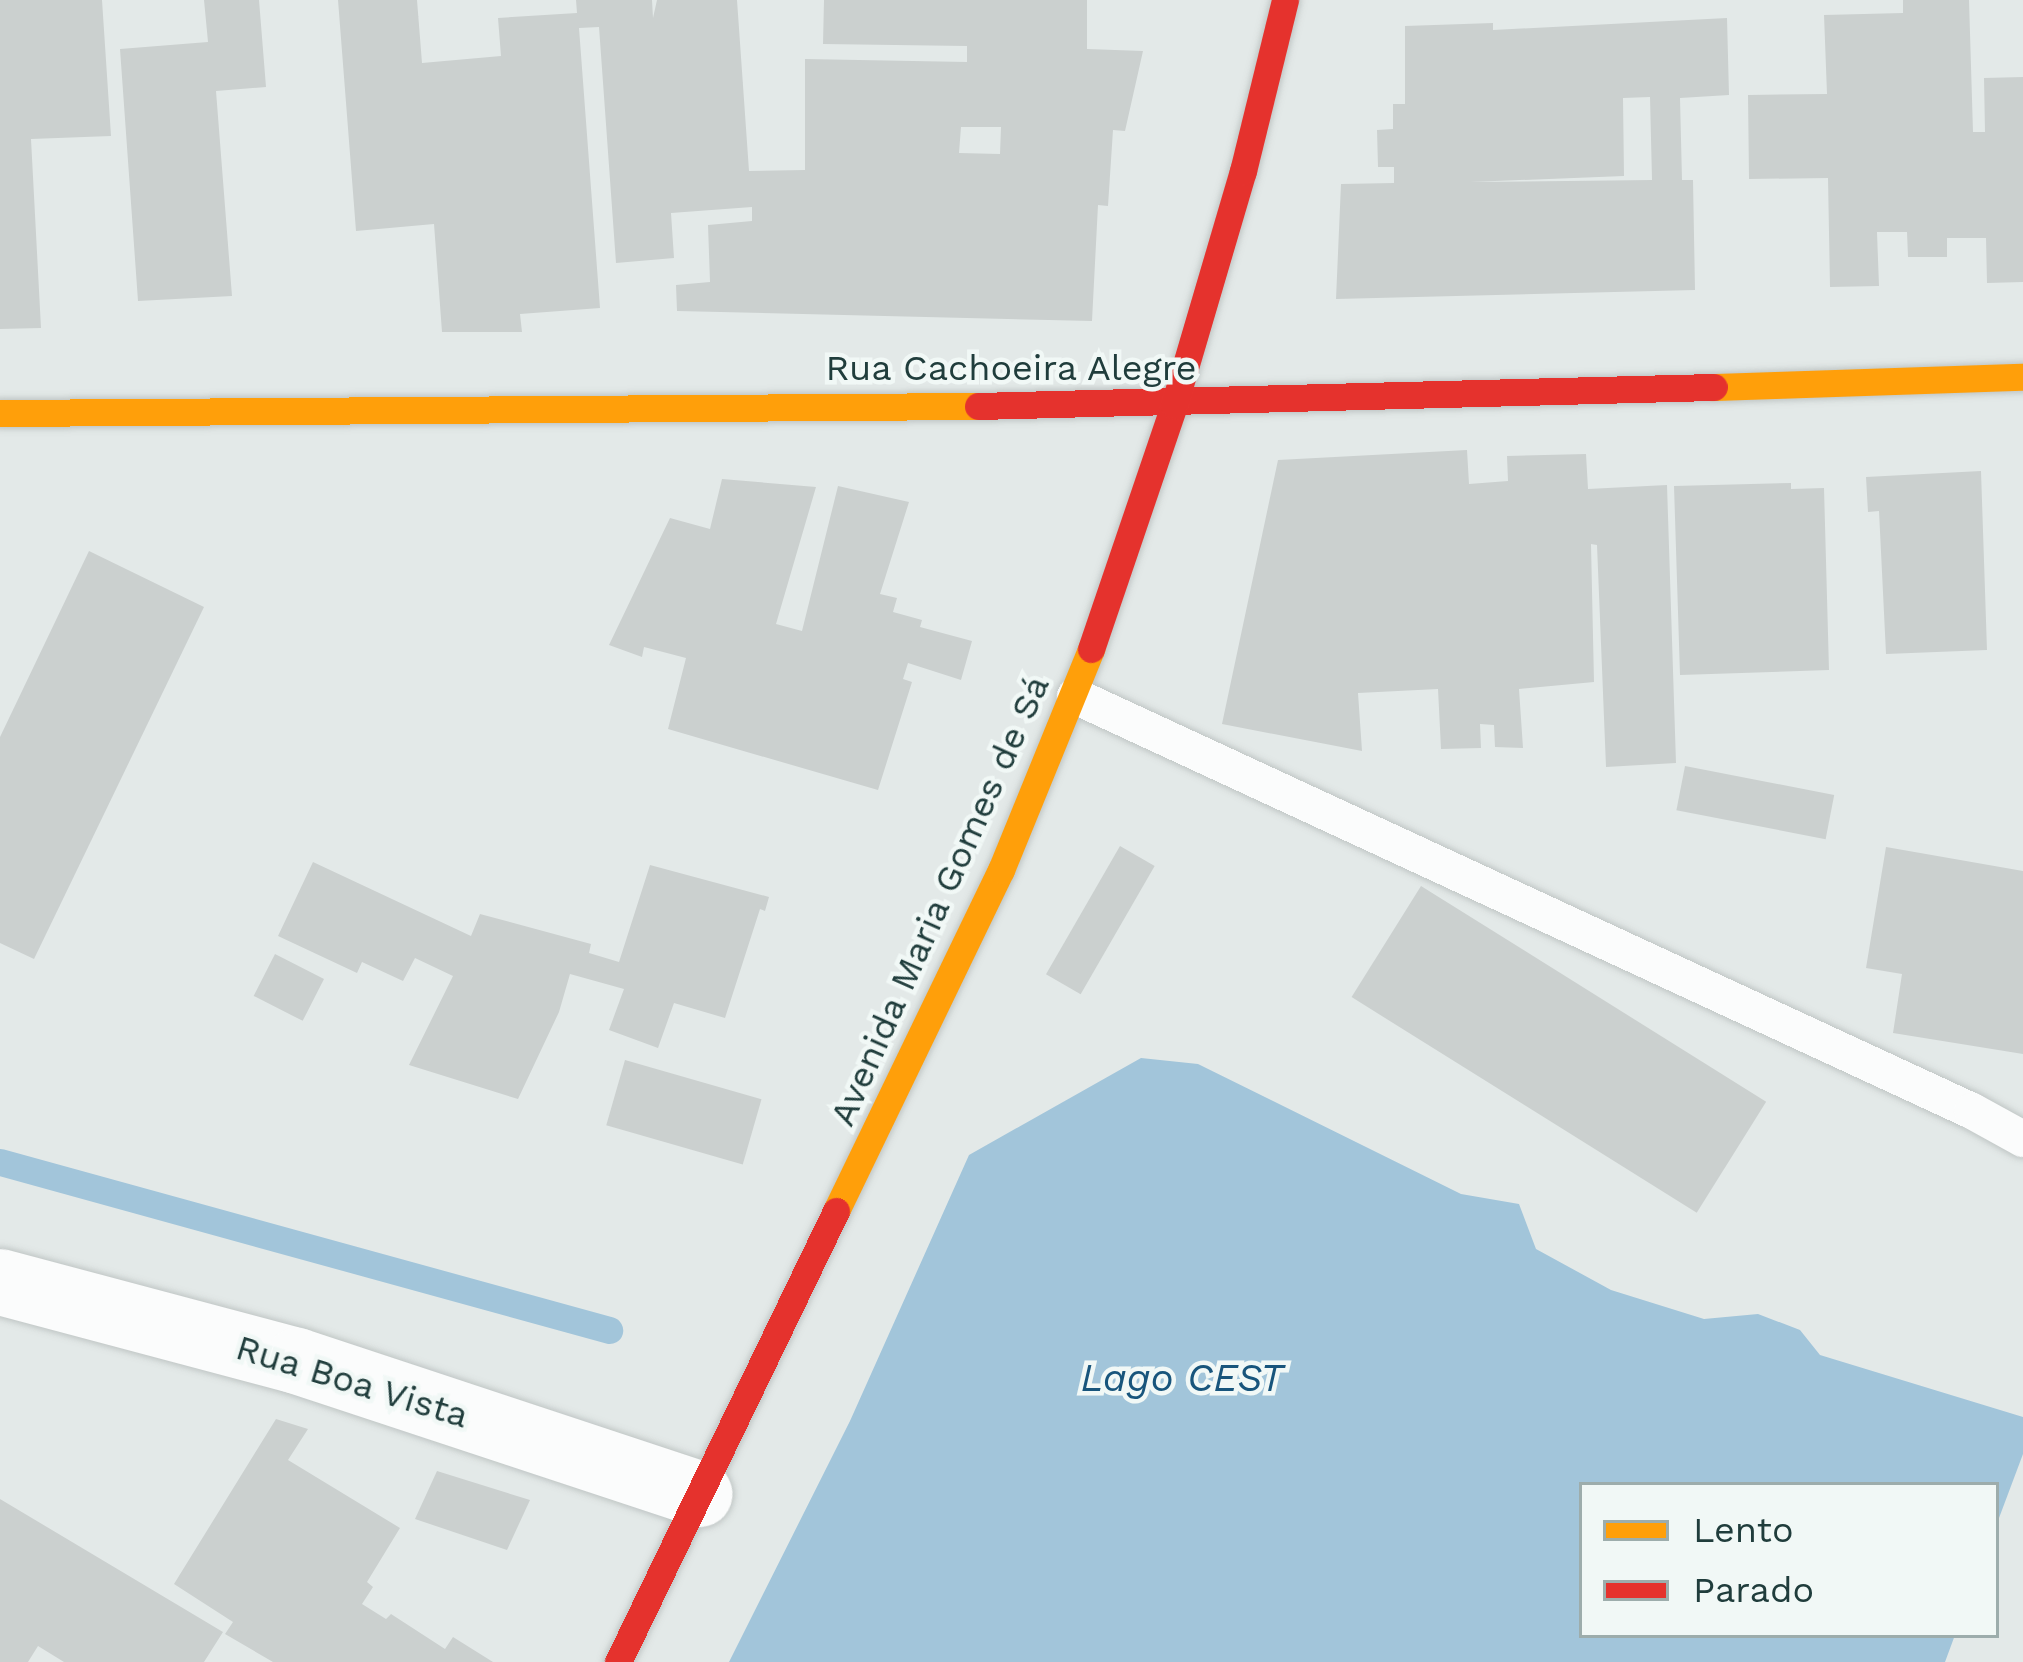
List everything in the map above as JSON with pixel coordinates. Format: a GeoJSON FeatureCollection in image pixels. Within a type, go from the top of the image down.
{"type":"FeatureCollection","features":[{"type":"Feature","properties":{"kind":"street","name":"Avenida Maria Gomes de Sá"},"geometry":{"type":"LineString","coordinates":[[618,1662],[1001,870],[1075,696],[1174,405],[1243,171],[1285,0]]}},
{"type":"Feature","properties":{"kind":"street","name":"Rua Cachoeira Alegre"},"geometry":{"type":"LineString","coordinates":[[0,413],[1174,405],[2023,377]]}},
{"type":"Feature","properties":{"kind":"street","name":"Rua Boa Vista"},"geometry":{"type":"LineString","coordinates":[[0,1282],[297,1361],[700,1494]]}},
{"type":"Feature","properties":{"kind":"lane"},"geometry":{"type":"LineString","coordinates":[[1075,696],[1972,1111],[2023,1139]]}},
{"type":"Feature","properties":{"kind":"water","name":"Lago CEST"},"geometry":{"type":"Polygon","coordinates":[[[1141,1058],[1198,1064],[1461,1194],[1519,1204],[1536,1249],[1611,1290],[1704,1319],[1758,1314],[1800,1330],[1820,1355],[2023,1417],[2023,1454],[1999,1518],[1999,1482],[1579,1482],[1579,1638],[1954,1638],[1945,1662],[729,1662],[850,1421],[969,1155],[1141,1058]]]}},
{"type":"Feature","properties":{"kind":"building"},"geometry":{"type":"Polygon","coordinates":[[[0,0],[102,0],[111,136],[31,139],[41,328],[0,329],[0,0]]]}},
{"type":"Feature","properties":{"kind":"building"},"geometry":{"type":"Polygon","coordinates":[[[204,0],[259,0],[266,87],[216,91],[232,296],[138,301],[120,49],[208,42],[204,0]]]}},
{"type":"Feature","properties":{"kind":"building"},"geometry":{"type":"Polygon","coordinates":[[[338,0],[417,0],[422,63],[501,56],[498,18],[577,13],[576,0],[652,0],[653,18],[657,0],[737,0],[749,171],[805,170],[805,59],[967,62],[967,46],[823,44],[824,0],[1087,0],[1087,49],[1143,51],[1125,131],[1113,130],[1108,206],[1098,205],[1092,321],[677,311],[676,285],[710,282],[708,225],[752,221],[752,207],[671,213],[674,258],[616,263],[599,27],[579,28],[600,308],[520,314],[522,332],[442,332],[434,224],[356,231],[338,0]],[[961,127],[959,153],[1000,154],[1001,127],[961,127]]]}},
{"type":"Feature","properties":{"kind":"building"},"geometry":{"type":"Polygon","coordinates":[[[1903,0],[1969,0],[1973,132],[1985,132],[1984,78],[2023,77],[2023,282],[1987,283],[1986,238],[1947,238],[1947,257],[1908,257],[1907,232],[1877,232],[1879,286],[1830,287],[1828,178],[1749,179],[1748,95],[1827,94],[1824,15],[1903,13],[1903,0]]]}},
{"type":"Feature","properties":{"kind":"building"},"geometry":{"type":"Polygon","coordinates":[[[1727,18],[1729,95],[1680,98],[1682,180],[1693,180],[1695,290],[1336,299],[1341,184],[1394,183],[1394,167],[1378,167],[1377,130],[1393,129],[1393,104],[1405,104],[1405,26],[1493,23],[1493,30],[1727,18]],[[1650,97],[1623,98],[1624,176],[1470,182],[1652,180],[1650,97]]]}},
{"type":"Feature","properties":{"kind":"building"},"geometry":{"type":"Polygon","coordinates":[[[1467,450],[1469,484],[1508,481],[1507,456],[1586,454],[1588,489],[1667,485],[1676,763],[1606,767],[1597,545],[1591,544],[1594,682],[1519,689],[1523,748],[1495,747],[1494,725],[1480,724],[1481,748],[1441,749],[1438,689],[1358,693],[1362,751],[1222,724],[1278,460],[1467,450]]]}},
{"type":"Feature","properties":{"kind":"building"},"geometry":{"type":"Polygon","coordinates":[[[1981,471],[1987,650],[1886,654],[1879,511],[1868,512],[1866,477],[1981,471]]]}},
{"type":"Feature","properties":{"kind":"building"},"geometry":{"type":"Polygon","coordinates":[[[722,479],[816,487],[776,624],[802,631],[838,486],[909,502],[880,594],[897,598],[893,612],[922,620],[920,627],[972,641],[961,680],[908,663],[903,679],[912,682],[878,790],[668,729],[686,658],[644,647],[642,657],[609,645],[670,518],[710,529],[722,479]]]}},
{"type":"Feature","properties":{"kind":"building"},"geometry":{"type":"Polygon","coordinates":[[[1791,483],[1791,489],[1824,488],[1829,670],[1680,675],[1674,486],[1791,483]]]}},
{"type":"Feature","properties":{"kind":"building"},"geometry":{"type":"Polygon","coordinates":[[[89,551],[204,607],[34,959],[0,943],[0,737],[89,551]]]}},
{"type":"Feature","properties":{"kind":"building"},"geometry":{"type":"Polygon","coordinates":[[[1685,766],[1834,795],[1826,839],[1676,810],[1685,766]]]}},
{"type":"Feature","properties":{"kind":"building"},"geometry":{"type":"Polygon","coordinates":[[[1120,846],[1155,866],[1081,994],[1046,974],[1120,846]]]}},
{"type":"Feature","properties":{"kind":"building"},"geometry":{"type":"Polygon","coordinates":[[[1886,847],[2023,871],[2023,1054],[1893,1033],[1902,974],[1866,968],[1886,847]]]}},
{"type":"Feature","properties":{"kind":"building"},"geometry":{"type":"Polygon","coordinates":[[[313,862],[471,936],[480,914],[591,944],[589,953],[619,962],[650,865],[769,897],[765,911],[760,909],[725,1018],[674,1003],[658,1048],[609,1030],[624,989],[570,974],[559,1012],[518,1099],[409,1065],[453,976],[415,958],[403,981],[362,962],[357,973],[278,936],[313,862]]]}},
{"type":"Feature","properties":{"kind":"building"},"geometry":{"type":"Polygon","coordinates":[[[1421,886],[1766,1102],[1697,1213],[1352,997],[1421,886]]]}},
{"type":"Feature","properties":{"kind":"building"},"geometry":{"type":"Polygon","coordinates":[[[275,954],[324,979],[303,1021],[254,996],[275,954]]]}},
{"type":"Feature","properties":{"kind":"building"},"geometry":{"type":"Polygon","coordinates":[[[625,1060],[761,1099],[743,1165],[606,1125],[625,1060]]]}},
{"type":"Feature","properties":{"kind":"building"},"geometry":{"type":"Polygon","coordinates":[[[276,1419],[308,1429],[288,1460],[400,1528],[367,1582],[373,1587],[362,1604],[386,1619],[391,1614],[445,1649],[453,1637],[493,1662],[273,1662],[225,1634],[233,1622],[174,1584],[276,1419]]]}},
{"type":"Feature","properties":{"kind":"building"},"geometry":{"type":"Polygon","coordinates":[[[437,1471],[530,1500],[507,1550],[415,1519],[437,1471]]]}},
{"type":"Feature","properties":{"kind":"building"},"geometry":{"type":"Polygon","coordinates":[[[0,1499],[223,1632],[204,1662],[64,1662],[38,1646],[28,1662],[0,1662],[0,1499]]]}},
{"type":"Feature","properties":{"kind":"waterway"},"geometry":{"type":"LineString","coordinates":[[0,1162],[609,1330]]}},
{"type":"Feature","properties":{"kind":"traffic: slow"},"geometry":{"type":"LineString","coordinates":[[1714,387],[2023,377]]}},
{"type":"Feature","properties":{"kind":"traffic: slow"},"geometry":{"type":"LineString","coordinates":[[0,413],[978,406]]}},
{"type":"Feature","properties":{"kind":"traffic: slow"},"geometry":{"type":"LineString","coordinates":[[836,1211],[1001,870],[1091,649]]}},
{"type":"Feature","properties":{"kind":"traffic: jam"},"geometry":{"type":"LineString","coordinates":[[1091,649],[1174,405],[1243,171],[1285,0]]}},
{"type":"Feature","properties":{"kind":"traffic: jam"},"geometry":{"type":"LineString","coordinates":[[978,406],[1714,387]]}},
{"type":"Feature","properties":{"kind":"traffic: jam"},"geometry":{"type":"LineString","coordinates":[[618,1662],[836,1211]]}}]}
